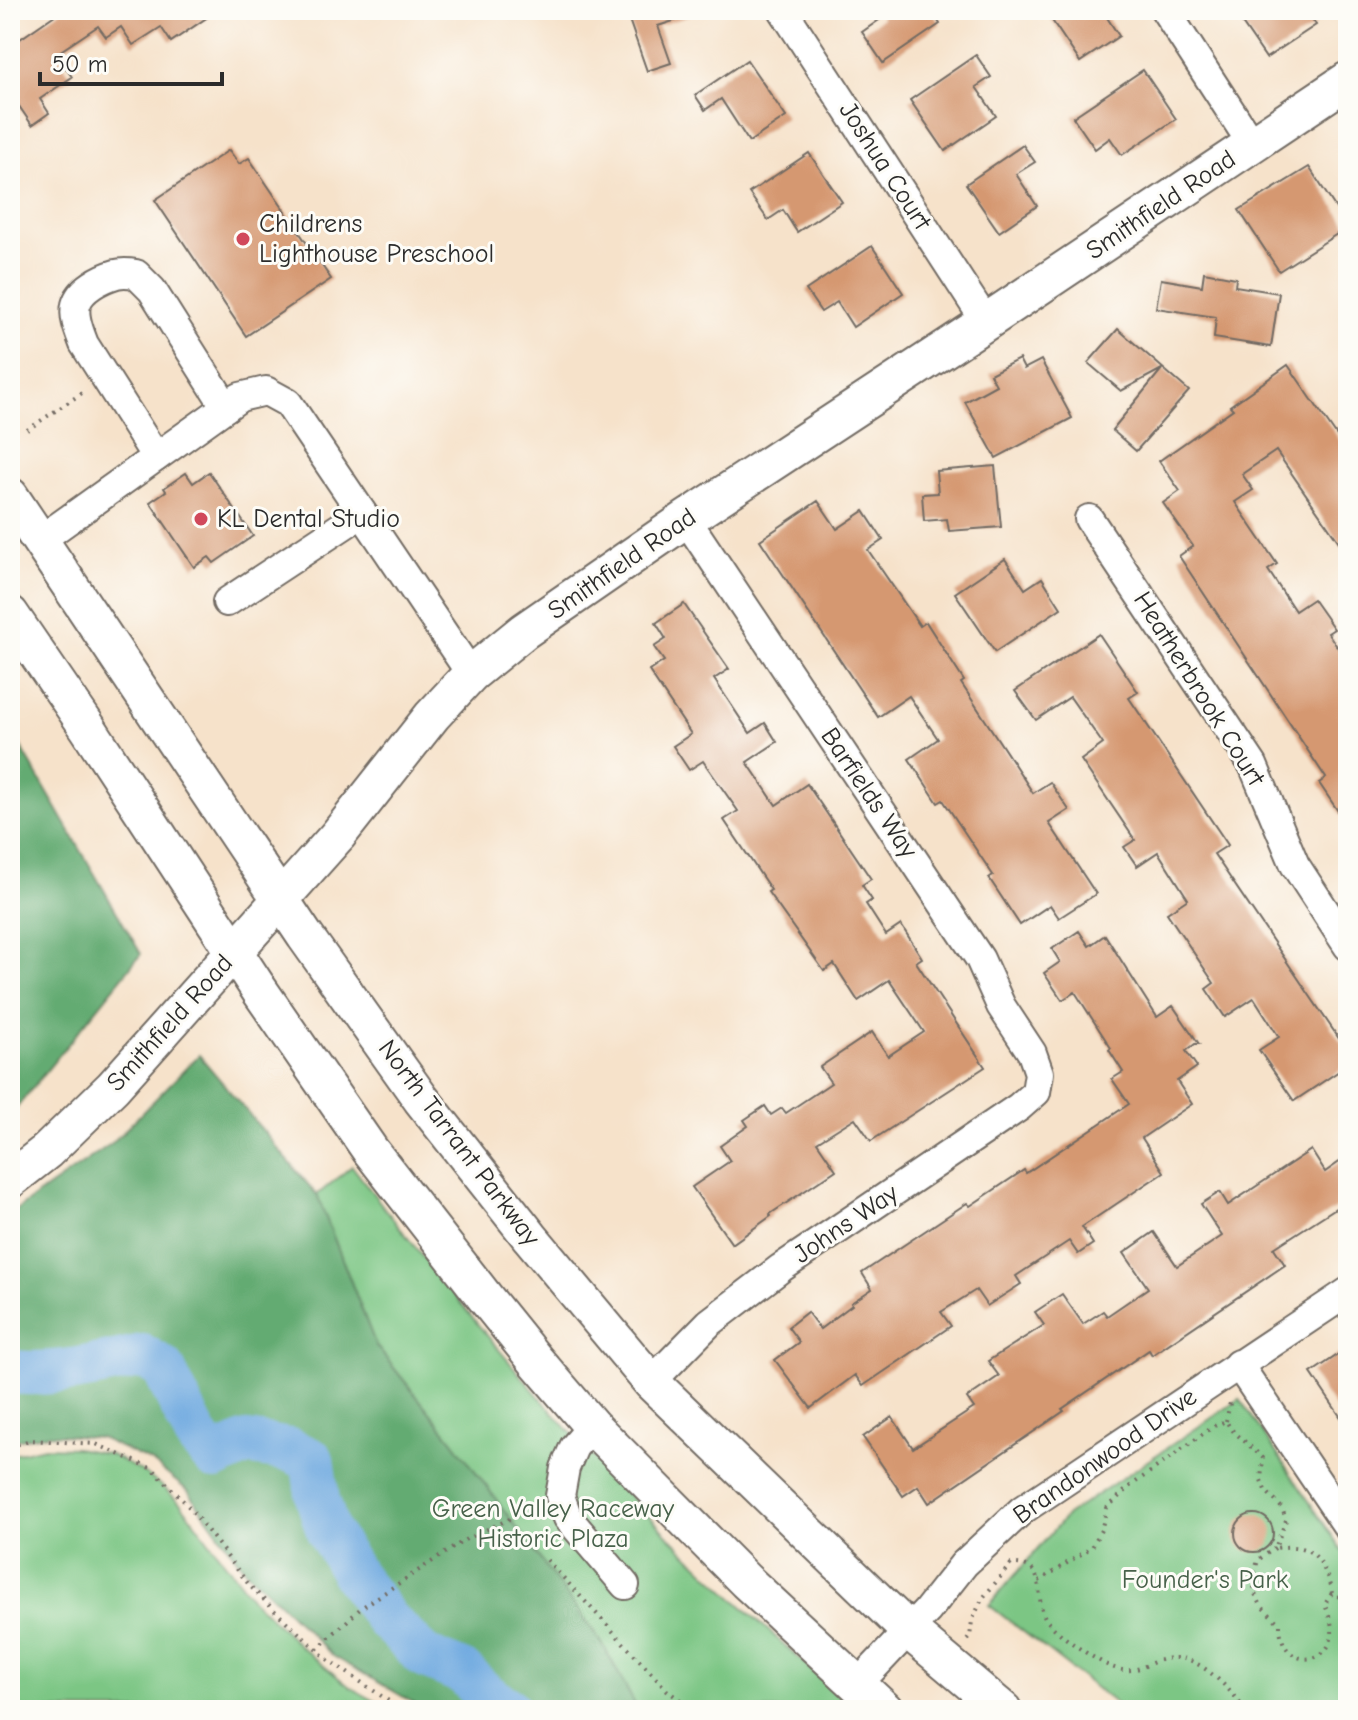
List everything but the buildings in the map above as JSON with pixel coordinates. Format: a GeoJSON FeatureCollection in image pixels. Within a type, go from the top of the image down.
{"type":"FeatureCollection","features":[{"type":"Feature","properties":{"kind":"main road","name":"Smithfield Road"},"geometry":{"type":"LineString","coordinates":[[10,1180],[47,1151],[113,1087],[281,901],[338,835],[432,716],[471,674],[524,631],[686,519],[1348,80]]}},
{"type":"Feature","properties":{"kind":"main road","name":"North Tarrant Parkway"},"geometry":{"type":"LineString","coordinates":[[10,496],[281,901],[421,1099],[530,1237],[651,1382],[908,1630],[1003,1710]]}},
{"type":"Feature","properties":{"kind":"main road"},"geometry":{"type":"LineString","coordinates":[[10,614],[234,952],[370,1150],[497,1313],[592,1426],[746,1581],[885,1710]]}},
{"type":"Feature","properties":{"kind":"street","name":"Joshua Court"},"geometry":{"type":"LineString","coordinates":[[783,10],[986,322]]}},
{"type":"Feature","properties":{"kind":"street"},"geometry":{"type":"LineString","coordinates":[[1165,10],[1252,144]]}},
{"type":"Feature","properties":{"kind":"street"},"geometry":{"type":"LineString","coordinates":[[156,457],[84,344],[77,326],[75,307],[82,293],[119,273],[136,274],[152,290],[226,407]]}},
{"type":"Feature","properties":{"kind":"street"},"geometry":{"type":"LineString","coordinates":[[40,540],[240,397],[266,391],[288,403],[471,674]]}},
{"type":"Feature","properties":{"kind":"street"},"geometry":{"type":"LineString","coordinates":[[227,602],[362,513]]}},
{"type":"Feature","properties":{"kind":"street","name":"Barfields Way"},"geometry":{"type":"LineString","coordinates":[[686,519],[980,959],[1001,1006],[1032,1053],[1039,1073]]}},
{"type":"Feature","properties":{"kind":"street","name":"Heatherbrook Court"},"geometry":{"type":"LineString","coordinates":[[1089,519],[1253,765],[1295,865],[1339,913],[1348,946]]}},
{"type":"Feature","properties":{"kind":"street","name":"Johns Way"},"geometry":{"type":"LineString","coordinates":[[651,1382],[709,1323],[781,1268],[1019,1107],[1036,1092],[1039,1073]]}},
{"type":"Feature","properties":{"kind":"street","name":"Brandonwood Drive"},"geometry":{"type":"LineString","coordinates":[[857,1685],[927,1611],[964,1564],[1022,1510],[1348,1292]]}},
{"type":"Feature","properties":{"kind":"street"},"geometry":{"type":"LineString","coordinates":[[1238,1364],[1348,1527]]}},
{"type":"Feature","properties":{"kind":"street"},"geometry":{"type":"LineString","coordinates":[[592,1426],[574,1447],[565,1468],[560,1496],[568,1518],[625,1585]]}},
{"type":"Feature","properties":{"kind":"path"},"geometry":{"type":"LineString","coordinates":[[27,430],[106,377]]}},
{"type":"Feature","properties":{"kind":"path"},"geometry":{"type":"LineString","coordinates":[[1039,1581],[1092,1547],[1107,1508],[1129,1487],[1214,1426],[1226,1421],[1263,1458],[1261,1480],[1265,1490],[1282,1508],[1286,1520],[1275,1548]]}},
{"type":"Feature","properties":{"kind":"path"},"geometry":{"type":"LineString","coordinates":[[10,1447],[30,1440],[96,1444],[153,1469],[190,1508],[250,1586],[327,1659],[402,1710]]}},
{"type":"Feature","properties":{"kind":"path"},"geometry":{"type":"LineString","coordinates":[[317,1649],[361,1608],[468,1538],[560,1496]]}},
{"type":"Feature","properties":{"kind":"path"},"geometry":{"type":"LineString","coordinates":[[1291,1545],[1305,1548],[1320,1560],[1327,1573],[1332,1593],[1325,1604],[1332,1629],[1330,1642],[1322,1653],[1313,1658],[1300,1659],[1287,1650],[1280,1636],[1280,1624],[1262,1607],[1255,1594],[1253,1578],[1258,1560],[1275,1548],[1291,1545]]}},
{"type":"Feature","properties":{"kind":"path"},"geometry":{"type":"LineString","coordinates":[[547,1560],[667,1690],[700,1710]]}},
{"type":"Feature","properties":{"kind":"path"},"geometry":{"type":"LineString","coordinates":[[965,1641],[970,1637],[972,1621],[982,1599],[1011,1564],[1021,1564],[1029,1567],[1039,1581],[1040,1610],[1048,1622],[1094,1658],[1121,1671],[1137,1670],[1178,1658],[1193,1660],[1234,1694],[1245,1710]]}},
{"type":"Feature","properties":{"kind":"path"},"geometry":{"type":"LineString","coordinates":[[1332,1593],[1348,1602]]}},
{"type":"Feature","properties":{"kind":"green space"},"geometry":{"type":"Polygon","coordinates":[[[10,728],[141,954],[10,1116],[10,728]]]}},
{"type":"Feature","properties":{"kind":"green space"},"geometry":{"type":"Polygon","coordinates":[[[199,1055],[317,1195],[376,1346],[453,1441],[602,1643],[638,1710],[426,1710],[333,1656],[244,1569],[188,1491],[152,1462],[100,1438],[49,1434],[10,1441],[10,1214],[112,1143],[199,1055]]]}},
{"type":"Feature","properties":{"kind":"green space","name":"Green Valley Raceway Historic Plaza"},"geometry":{"type":"Polygon","coordinates":[[[352,1166],[482,1330],[586,1449],[707,1574],[856,1710],[638,1710],[602,1643],[453,1441],[376,1346],[317,1195],[352,1166]]]}},
{"type":"Feature","properties":{"kind":"green space","name":"Founder's Park"},"geometry":{"type":"Polygon","coordinates":[[[1240,1399],[1348,1559],[1348,1710],[1124,1710],[989,1605],[1067,1515],[1240,1399]]]}},
{"type":"Feature","properties":{"kind":"green space"},"geometry":{"type":"Polygon","coordinates":[[[44,1447],[76,1448],[109,1454],[162,1486],[181,1504],[253,1600],[302,1648],[350,1687],[391,1710],[17,1710],[10,1700],[10,1455],[44,1447]]]}},
{"type":"Feature","properties":{"kind":"waterway"},"geometry":{"type":"LineString","coordinates":[[10,1372],[60,1371],[143,1356],[163,1368],[197,1438],[215,1458],[247,1443],[290,1450],[312,1460],[318,1500],[328,1531],[354,1575],[387,1620],[424,1656],[464,1673],[484,1693],[509,1710]]}},
{"type":"Feature","properties":{"kind":"place","name":"Childrens Lighthouse Preschool"},"geometry":{"type":"Point","coordinates":[243,239]}},
{"type":"Feature","properties":{"kind":"place","name":"KL Dental Studio"},"geometry":{"type":"Point","coordinates":[201,519]}}]}
